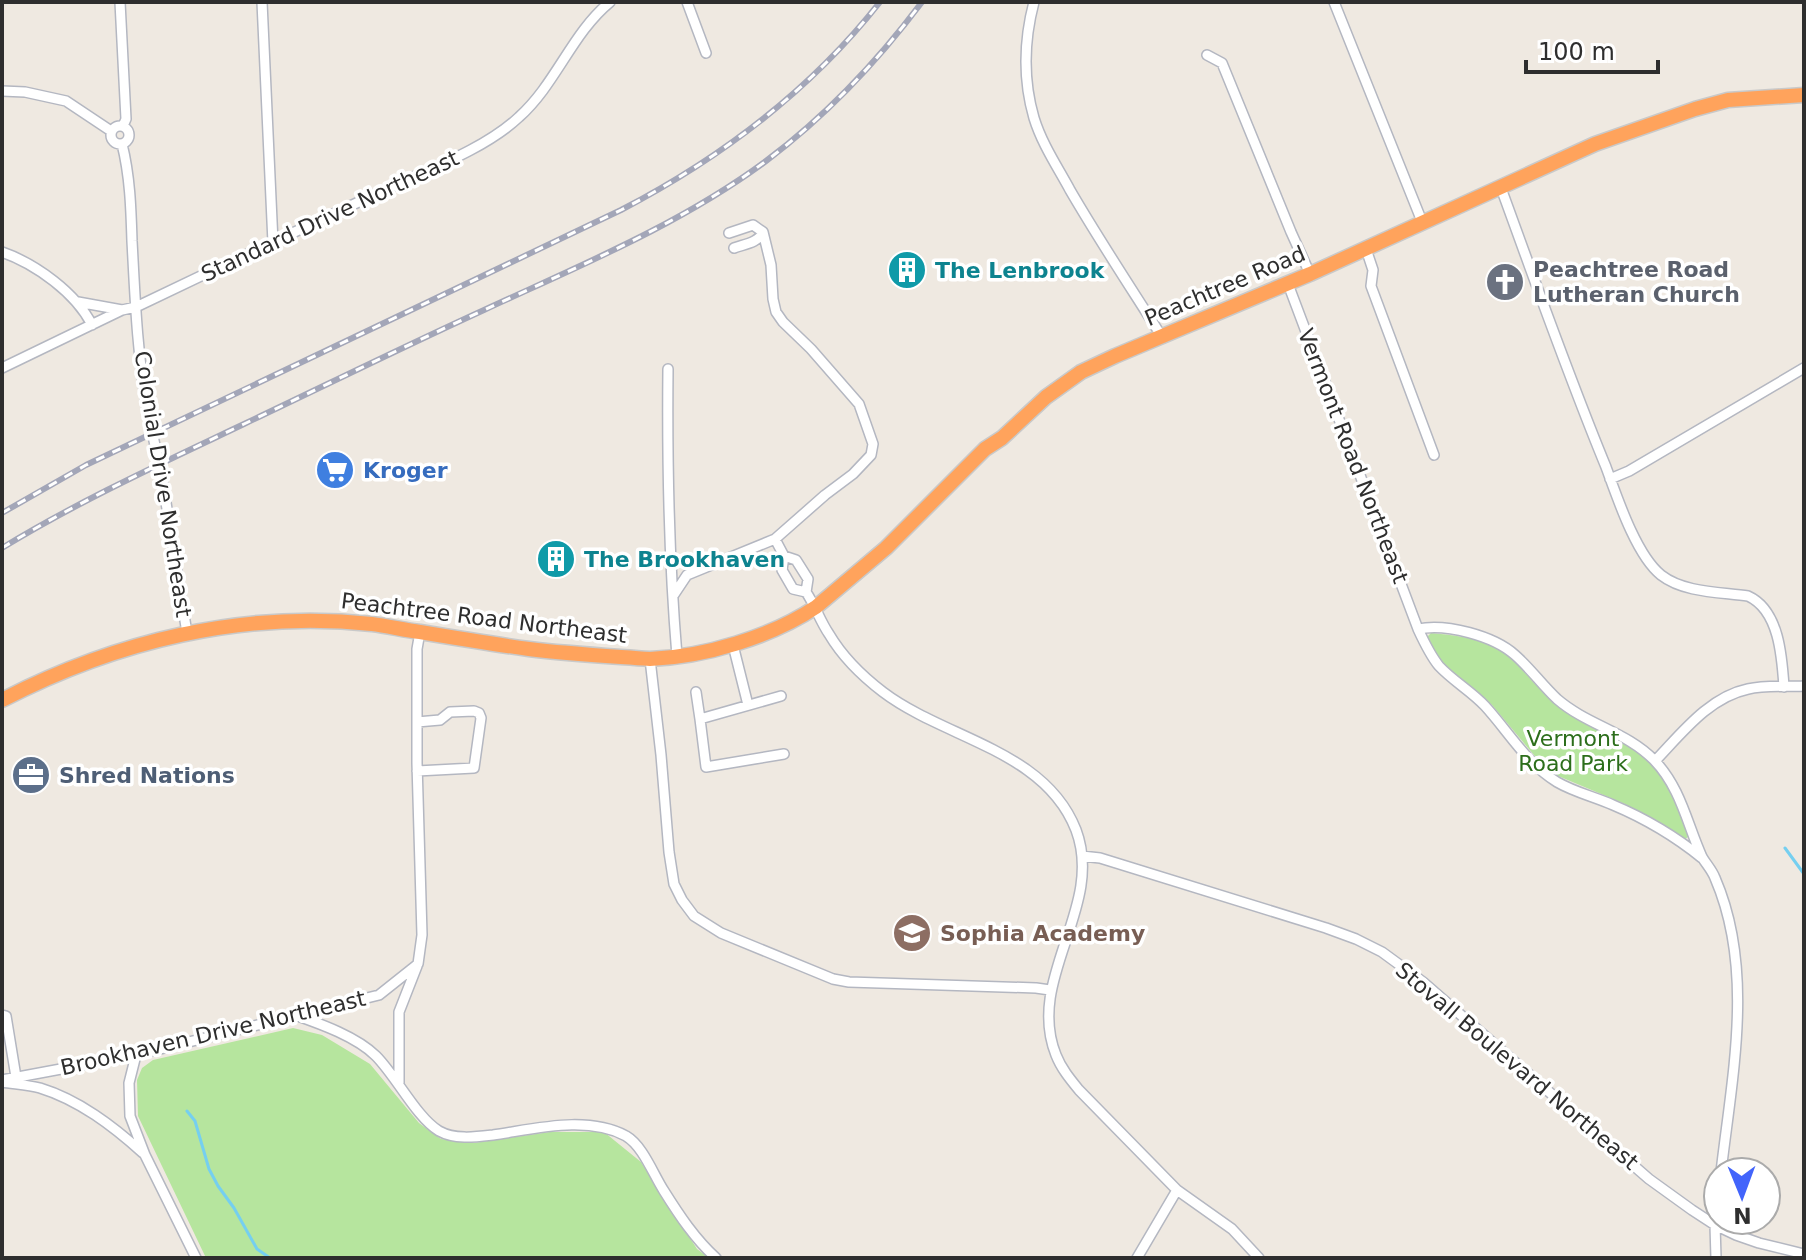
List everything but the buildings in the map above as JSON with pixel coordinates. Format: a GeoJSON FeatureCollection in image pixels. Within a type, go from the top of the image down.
{"type":"FeatureCollection","features":[{"type":"Feature","properties":{"kind":"highway","name":"Peachtree Road"},"geometry":{"type":"LineString","coordinates":[[733,645],[816,607],[867,565],[985,449],[1081,372],[1288,284],[1595,144],[1728,100],[1804,95]]}},
{"type":"Feature","properties":{"kind":"highway","name":"Peachtree Road Northeast"},"geometry":{"type":"LineString","coordinates":[[2,700],[123,650],[187,633],[240,624],[294,621],[373,624],[530,649],[650,659],[733,645]]}},
{"type":"Feature","properties":{"kind":"street"},"geometry":{"type":"LineString","coordinates":[[120,2],[126,119],[123,126]]}},
{"type":"Feature","properties":{"kind":"street"},"geometry":{"type":"LineString","coordinates":[[262,2],[273,243]]}},
{"type":"Feature","properties":{"kind":"street","name":"Standard Drive Northeast"},"geometry":{"type":"LineString","coordinates":[[2,368],[461,154],[519,117],[547,86],[584,32],[610,2]]}},
{"type":"Feature","properties":{"kind":"street"},"geometry":{"type":"LineString","coordinates":[[687,2],[706,53]]}},
{"type":"Feature","properties":{"kind":"street"},"geometry":{"type":"LineString","coordinates":[[1034,2],[1026,46],[1029,95],[1034,118],[1044,144],[1080,207],[1162,337]]}},
{"type":"Feature","properties":{"kind":"street"},"geometry":{"type":"LineString","coordinates":[[1334,2],[1423,224]]}},
{"type":"Feature","properties":{"kind":"street"},"geometry":{"type":"LineString","coordinates":[[1207,55],[1222,63],[1310,274]]}},
{"type":"Feature","properties":{"kind":"street"},"geometry":{"type":"LineString","coordinates":[[2,91],[25,92],[66,101],[111,131]]}},
{"type":"Feature","properties":{"kind":"street"},"geometry":{"type":"LineString","coordinates":[[123,126],[129,133],[128,139],[117,144],[112,140],[111,131],[123,126]]}},
{"type":"Feature","properties":{"kind":"street","name":"Colonial Drive Northeast"},"geometry":{"type":"LineString","coordinates":[[122,144],[129,168],[143,385],[187,633]]}},
{"type":"Feature","properties":{"kind":"street"},"geometry":{"type":"LineString","coordinates":[[1501,188],[1576,394],[1643,554],[1650,565],[1671,582],[1757,600],[1773,623],[1784,687]]}},
{"type":"Feature","properties":{"kind":"street"},"geometry":{"type":"LineString","coordinates":[[673,596],[687,575],[775,539],[853,474],[871,455],[873,444],[859,404],[776,312],[771,265],[763,232],[753,225],[733,231],[739,246],[760,238],[763,232]]}},
{"type":"Feature","properties":{"kind":"street"},"geometry":{"type":"LineString","coordinates":[[1366,249],[1373,270],[1371,286],[1434,455]]}},
{"type":"Feature","properties":{"kind":"street"},"geometry":{"type":"LineString","coordinates":[[2,252],[22,259],[78,302],[92,325]]}},
{"type":"Feature","properties":{"kind":"street","name":"Vermont Road Northeast"},"geometry":{"type":"LineString","coordinates":[[1288,284],[1418,629],[1438,664],[1482,704],[1544,773],[1567,787],[1639,817],[1691,849],[1715,876],[1727,913],[1734,950],[1737,994],[1736,1046],[1723,1156]]}},
{"type":"Feature","properties":{"kind":"street"},"geometry":{"type":"LineString","coordinates":[[78,302],[122,310]]}},
{"type":"Feature","properties":{"kind":"street"},"geometry":{"type":"LineString","coordinates":[[1610,479],[1629,471],[1804,368]]}},
{"type":"Feature","properties":{"kind":"street"},"geometry":{"type":"LineString","coordinates":[[668,369],[671,587],[677,656]]}},
{"type":"Feature","properties":{"kind":"street"},"geometry":{"type":"LineString","coordinates":[[775,539],[784,556],[782,570],[793,589],[806,592]]}},
{"type":"Feature","properties":{"kind":"street"},"geometry":{"type":"LineString","coordinates":[[784,556],[796,560],[808,579],[806,592],[828,634],[862,674],[915,712],[1016,762],[1046,783],[1059,798],[1078,834],[1083,876],[1080,896],[1050,990],[1050,1034],[1056,1054],[1079,1090],[1177,1190],[1232,1229],[1259,1258]]}},
{"type":"Feature","properties":{"kind":"street","name":"Vermont Road Northeast"},"geometry":{"type":"LineString","coordinates":[[1418,629],[1450,629],[1500,644],[1564,705],[1628,739],[1655,761],[1668,777],[1678,794],[1702,858]]}},
{"type":"Feature","properties":{"kind":"street"},"geometry":{"type":"LineString","coordinates":[[399,1083],[399,1012],[418,964],[422,935],[417,771],[417,649],[420,632]]}},
{"type":"Feature","properties":{"kind":"street"},"geometry":{"type":"LineString","coordinates":[[733,645],[748,705]]}},
{"type":"Feature","properties":{"kind":"street"},"geometry":{"type":"LineString","coordinates":[[650,659],[674,884],[694,916],[721,933],[833,979],[1050,990]]}},
{"type":"Feature","properties":{"kind":"street"},"geometry":{"type":"LineString","coordinates":[[1655,761],[1700,715],[1725,697],[1749,688],[1804,686]]}},
{"type":"Feature","properties":{"kind":"street"},"geometry":{"type":"LineString","coordinates":[[696,692],[706,767],[784,754]]}},
{"type":"Feature","properties":{"kind":"street"},"geometry":{"type":"LineString","coordinates":[[700,719],[781,696]]}},
{"type":"Feature","properties":{"kind":"street"},"geometry":{"type":"LineString","coordinates":[[417,722],[440,720],[450,712],[474,711],[481,718],[474,768],[417,771]]}},
{"type":"Feature","properties":{"kind":"street","name":"Stovall Boulevard Northeast"},"geometry":{"type":"LineString","coordinates":[[1082,856],[1100,858],[1326,928],[1382,952],[1425,984],[1649,1179],[1702,1216]]}},
{"type":"Feature","properties":{"kind":"street","name":"Brookhaven Drive Northeast"},"geometry":{"type":"LineString","coordinates":[[2,1081],[136,1055],[379,995],[418,964]]}},
{"type":"Feature","properties":{"kind":"street"},"geometry":{"type":"LineString","coordinates":[[2,1015],[6,1016],[16,1077]]}},
{"type":"Feature","properties":{"kind":"street"},"geometry":{"type":"LineString","coordinates":[[295,1015],[336,1030],[375,1054],[425,1119],[440,1131],[474,1137],[564,1125],[612,1130],[629,1138],[701,1244],[716,1258]]}},
{"type":"Feature","properties":{"kind":"street"},"geometry":{"type":"LineString","coordinates":[[136,1055],[128,1104],[134,1129],[196,1258]]}},
{"type":"Feature","properties":{"kind":"street"},"geometry":{"type":"LineString","coordinates":[[2,1081],[38,1088],[71,1100],[121,1133],[145,1155]]}},
{"type":"Feature","properties":{"kind":"street"},"geometry":{"type":"LineString","coordinates":[[1137,1258],[1177,1190]]}},
{"type":"Feature","properties":{"kind":"street"},"geometry":{"type":"LineString","coordinates":[[1715,1236],[1716,1258]]}},
{"type":"Feature","properties":{"kind":"street","name":"Stovall Boulevard Northeast"},"geometry":{"type":"LineString","coordinates":[[1742,1236],[1804,1254]]}},
{"type":"Feature","properties":{"kind":"green space","name":"Vermont Road Park"},"geometry":{"type":"Polygon","coordinates":[[[1431,633],[1477,640],[1500,650],[1563,709],[1633,748],[1657,769],[1668,784],[1691,835],[1685,839],[1680,837],[1625,804],[1551,773],[1492,705],[1441,664],[1426,638],[1431,633]]]}},
{"type":"Feature","properties":{"kind":"green space"},"geometry":{"type":"Polygon","coordinates":[[[293,1028],[322,1035],[370,1064],[419,1123],[441,1139],[474,1143],[550,1132],[604,1132],[641,1162],[697,1249],[709,1258],[206,1258],[138,1116],[137,1080],[142,1068],[153,1060],[293,1028]]]}},
{"type":"Feature","properties":{"kind":"waterway"},"geometry":{"type":"LineString","coordinates":[[1785,848],[1804,874]]}},
{"type":"Feature","properties":{"kind":"waterway"},"geometry":{"type":"LineString","coordinates":[[187,1111],[195,1121],[209,1169],[218,1186],[257,1249],[270,1258]]}},
{"type":"Feature","properties":{"kind":"railway"},"geometry":{"type":"LineString","coordinates":[[2,513],[86,465],[658,190],[728,145],[794,93],[824,65],[880,2]]}},
{"type":"Feature","properties":{"kind":"railway"},"geometry":{"type":"LineString","coordinates":[[2,548],[121,483],[593,260],[699,205],[766,161],[830,107],[869,67],[922,2]]}},
{"type":"Feature","properties":{"kind":"place","name":"The Lenbrook"},"geometry":{"type":"Point","coordinates":[907,270]}},
{"type":"Feature","properties":{"kind":"place","name":"Peachtree Road Lutheran Church"},"geometry":{"type":"Point","coordinates":[1505,282]}},
{"type":"Feature","properties":{"kind":"place","name":"Kroger"},"geometry":{"type":"Point","coordinates":[335,470]}},
{"type":"Feature","properties":{"kind":"place","name":"The Brookhaven"},"geometry":{"type":"Point","coordinates":[556,559]}},
{"type":"Feature","properties":{"kind":"place","name":"Shred Nations"},"geometry":{"type":"Point","coordinates":[31,775]}},
{"type":"Feature","properties":{"kind":"place","name":"Sophia Academy"},"geometry":{"type":"Point","coordinates":[912,933]}}]}
